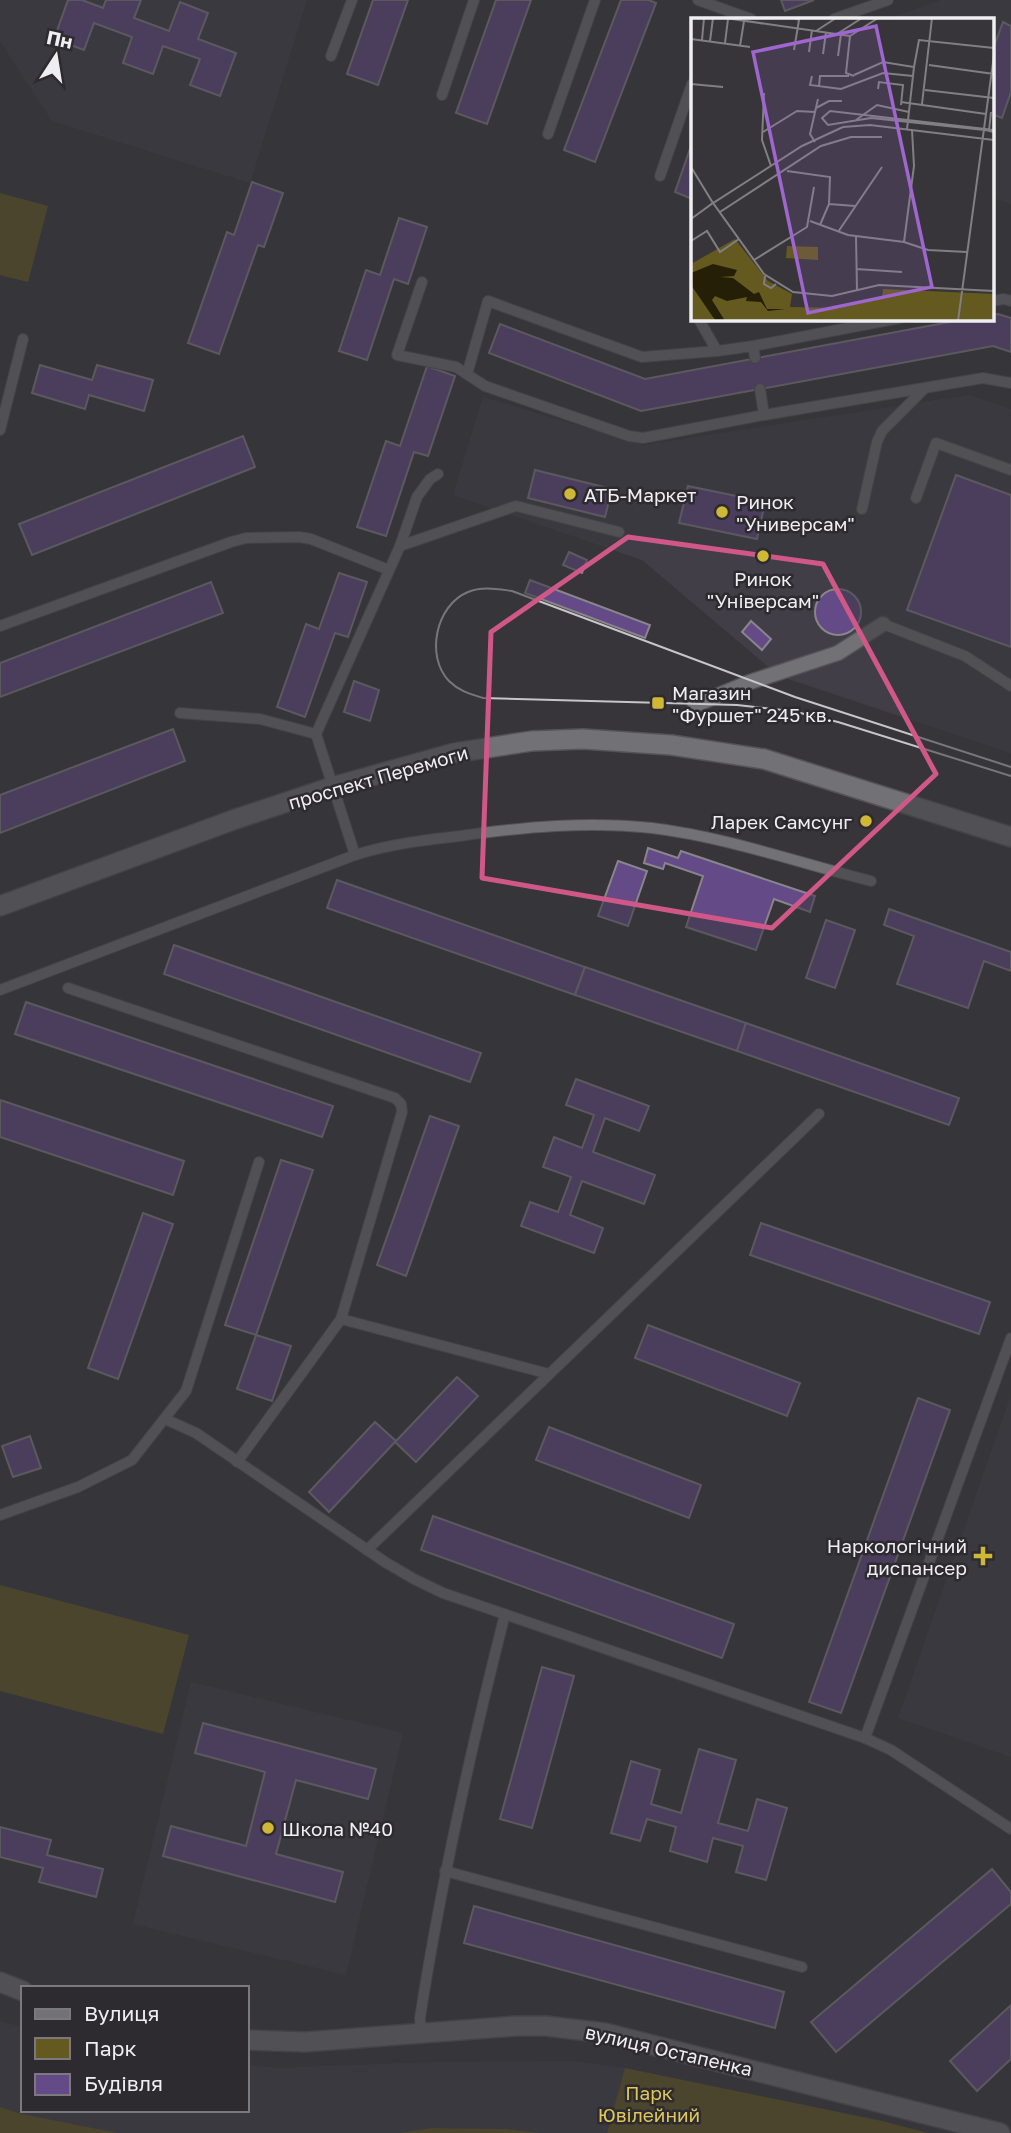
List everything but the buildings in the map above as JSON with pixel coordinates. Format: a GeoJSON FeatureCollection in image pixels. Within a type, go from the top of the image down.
{"type":"FeatureCollection","features":[{"type":"Feature","properties":{"kind":"main road","name":"проспект Перемоги"},"geometry":{"type":"LineString","coordinates":[[0,906],[233,820],[332,787],[425,760],[532,741],[583,739],[655,743],[764,759],[1011,837]]}},
{"type":"Feature","properties":{"kind":"main road"},"geometry":{"type":"LineString","coordinates":[[0,1982],[21,1990]]}},
{"type":"Feature","properties":{"kind":"main road","name":"вулиця Остапенка"},"geometry":{"type":"LineString","coordinates":[[248,2040],[305,2042],[516,2026],[546,2026],[605,2033],[1000,2133]]}},
{"type":"Feature","properties":{"kind":"street"},"geometry":{"type":"LineString","coordinates":[[695,705],[750,682],[838,653],[883,624]]}},
{"type":"Feature","properties":{"kind":"lane"},"geometry":{"type":"LineString","coordinates":[[331,55],[352,0]]}},
{"type":"Feature","properties":{"kind":"lane"},"geometry":{"type":"LineString","coordinates":[[442,95],[474,0]]}},
{"type":"Feature","properties":{"kind":"lane"},"geometry":{"type":"LineString","coordinates":[[548,134],[595,0]]}},
{"type":"Feature","properties":{"kind":"lane"},"geometry":{"type":"LineString","coordinates":[[698,0],[748,18]]}},
{"type":"Feature","properties":{"kind":"lane"},"geometry":{"type":"LineString","coordinates":[[837,18],[888,0]]}},
{"type":"Feature","properties":{"kind":"lane"},"geometry":{"type":"LineString","coordinates":[[716,18],[720,8]]}},
{"type":"Feature","properties":{"kind":"lane"},"geometry":{"type":"LineString","coordinates":[[660,176],[691,87]]}},
{"type":"Feature","properties":{"kind":"lane"},"geometry":{"type":"LineString","coordinates":[[422,282],[397,355],[456,367],[485,386],[629,436],[658,437],[765,415],[983,379],[1011,383]]}},
{"type":"Feature","properties":{"kind":"lane"},"geometry":{"type":"LineString","coordinates":[[467,374],[488,301],[642,357],[752,346],[889,320]]}},
{"type":"Feature","properties":{"kind":"lane"},"geometry":{"type":"LineString","coordinates":[[993,301],[1011,301]]}},
{"type":"Feature","properties":{"kind":"lane"},"geometry":{"type":"LineString","coordinates":[[699,320],[717,351]]}},
{"type":"Feature","properties":{"kind":"lane"},"geometry":{"type":"LineString","coordinates":[[0,430],[23,339]]}},
{"type":"Feature","properties":{"kind":"lane"},"geometry":{"type":"LineString","coordinates":[[752,346],[755,358]]}},
{"type":"Feature","properties":{"kind":"lane"},"geometry":{"type":"LineString","coordinates":[[862,509],[877,442],[882,431],[925,388]]}},
{"type":"Feature","properties":{"kind":"lane"},"geometry":{"type":"LineString","coordinates":[[760,389],[765,415]]}},
{"type":"Feature","properties":{"kind":"lane"},"geometry":{"type":"LineString","coordinates":[[916,498],[936,443],[1011,470]]}},
{"type":"Feature","properties":{"kind":"lane"},"geometry":{"type":"LineString","coordinates":[[355,855],[316,734],[400,546],[417,497],[430,479],[438,474]]}},
{"type":"Feature","properties":{"kind":"lane"},"geometry":{"type":"LineString","coordinates":[[400,546],[516,506],[619,532]]}},
{"type":"Feature","properties":{"kind":"lane"},"geometry":{"type":"LineString","coordinates":[[0,626],[246,538],[311,539],[389,570]]}},
{"type":"Feature","properties":{"kind":"lane"},"geometry":{"type":"LineString","coordinates":[[883,624],[965,656],[1011,686]]}},
{"type":"Feature","properties":{"kind":"lane"},"geometry":{"type":"LineString","coordinates":[[180,713],[260,719],[316,734]]}},
{"type":"Feature","properties":{"kind":"lane"},"geometry":{"type":"LineString","coordinates":[[0,990],[355,855],[404,843],[524,827],[630,827],[678,833],[871,881]]}},
{"type":"Feature","properties":{"kind":"lane"},"geometry":{"type":"LineString","coordinates":[[68,988],[395,1098],[401,1104],[402,1111],[341,1318],[237,1462]]}},
{"type":"Feature","properties":{"kind":"lane"},"geometry":{"type":"LineString","coordinates":[[367,1550],[819,1114]]}},
{"type":"Feature","properties":{"kind":"lane"},"geometry":{"type":"LineString","coordinates":[[0,1515],[78,1487],[132,1460],[186,1391],[259,1162]]}},
{"type":"Feature","properties":{"kind":"lane"},"geometry":{"type":"LineString","coordinates":[[341,1318],[549,1374]]}},
{"type":"Feature","properties":{"kind":"lane"},"geometry":{"type":"LineString","coordinates":[[865,1738],[1011,1338]]}},
{"type":"Feature","properties":{"kind":"lane"},"geometry":{"type":"LineString","coordinates":[[165,1419],[195,1433],[414,1579],[505,1614],[865,1738],[891,1750],[1011,1829]]}},
{"type":"Feature","properties":{"kind":"lane"},"geometry":{"type":"LineString","coordinates":[[421,2034],[420,2018],[445,1871],[473,1739],[505,1614]]}},
{"type":"Feature","properties":{"kind":"lane"},"geometry":{"type":"LineString","coordinates":[[445,1871],[802,1967]]}},
{"type":"Feature","properties":{"kind":"highlighted area"},"geometry":{"type":"Polygon","coordinates":[[[628,537],[823,564],[936,774],[772,928],[482,878],[491,632],[628,537]]]}},
{"type":"Feature","properties":{"kind":"shaded area"},"geometry":{"type":"Polygon","coordinates":[[[0,0],[307,0],[250,183],[52,121],[0,41],[0,0]]]}},
{"type":"Feature","properties":{"kind":"shaded area"},"geometry":{"type":"Polygon","coordinates":[[[941,0],[1011,0],[1011,204],[993,197],[993,18],[890,18],[941,0]]]}},
{"type":"Feature","properties":{"kind":"shaded area"},"geometry":{"type":"Polygon","coordinates":[[[968,395],[1011,409],[1011,753],[779,676],[642,560],[453,495],[483,397],[643,445],[968,395]]]}},
{"type":"Feature","properties":{"kind":"shaded area","name":"Наркологічний диспансер"},"geometry":{"type":"Polygon","coordinates":[[[1011,1395],[1011,1757],[898,1718],[1011,1395]]]}},
{"type":"Feature","properties":{"kind":"shaded area","name":"Школа №40"},"geometry":{"type":"Polygon","coordinates":[[[191,1682],[403,1733],[346,1975],[133,1924],[191,1682]]]}},
{"type":"Feature","properties":{"kind":"shaded area"},"geometry":{"type":"Polygon","coordinates":[[[0,2021],[21,2026],[21,2112],[248,2112],[248,2065],[278,2068],[433,2062],[574,2061],[625,2068],[607,2133],[432,2128],[398,2133],[118,2133],[22,2114],[0,2107],[0,2021]]]}},
{"type":"Feature","properties":{"kind":"green space"},"geometry":{"type":"Polygon","coordinates":[[[0,193],[48,206],[28,282],[0,275],[0,193]]]}},
{"type":"Feature","properties":{"kind":"green space"},"geometry":{"type":"Polygon","coordinates":[[[0,1585],[189,1635],[163,1734],[0,1691],[0,1585]]]}},
{"type":"Feature","properties":{"kind":"green space","name":"Парк Ювілейний"},"geometry":{"type":"Polygon","coordinates":[[[625,2068],[882,2121],[928,2133],[607,2133],[625,2068]]]}},
{"type":"Feature","properties":{"kind":"green space"},"geometry":{"type":"Polygon","coordinates":[[[0,2107],[22,2114],[118,2133],[0,2133],[0,2107]]]}},
{"type":"Feature","properties":{"kind":"green space"},"geometry":{"type":"Polygon","coordinates":[[[432,2128],[507,2129],[540,2133],[398,2133],[432,2128]]]}},
{"type":"Feature","properties":{"kind":"tram line"},"geometry":{"type":"LineString","coordinates":[[1011,767],[795,697],[512,591],[484,589],[468,592],[448,608],[438,632],[437,658],[442,671],[457,687],[483,698],[737,705],[792,711],[838,722],[1011,776]]}},
{"type":"Feature","properties":{"kind":"place","name":"АТБ-Маркет"},"geometry":{"type":"Point","coordinates":[570,494]}},
{"type":"Feature","properties":{"kind":"place","name":"Ринок \"Универсам\""},"geometry":{"type":"Point","coordinates":[722,512]}},
{"type":"Feature","properties":{"kind":"place","name":"Ринок \"Універсам\""},"geometry":{"type":"Point","coordinates":[763,556]}},
{"type":"Feature","properties":{"kind":"place","name":"Магазин \"Фуршет\" 245 кв."},"geometry":{"type":"Point","coordinates":[658,703]}},
{"type":"Feature","properties":{"kind":"place","name":"Ларек Самсунг"},"geometry":{"type":"Point","coordinates":[866,821]}},
{"type":"Feature","properties":{"kind":"place","name":"Наркологічний диспансер"},"geometry":{"type":"Point","coordinates":[983,1556]}},
{"type":"Feature","properties":{"kind":"place","name":"Школа №40"},"geometry":{"type":"Point","coordinates":[268,1828]}}]}
